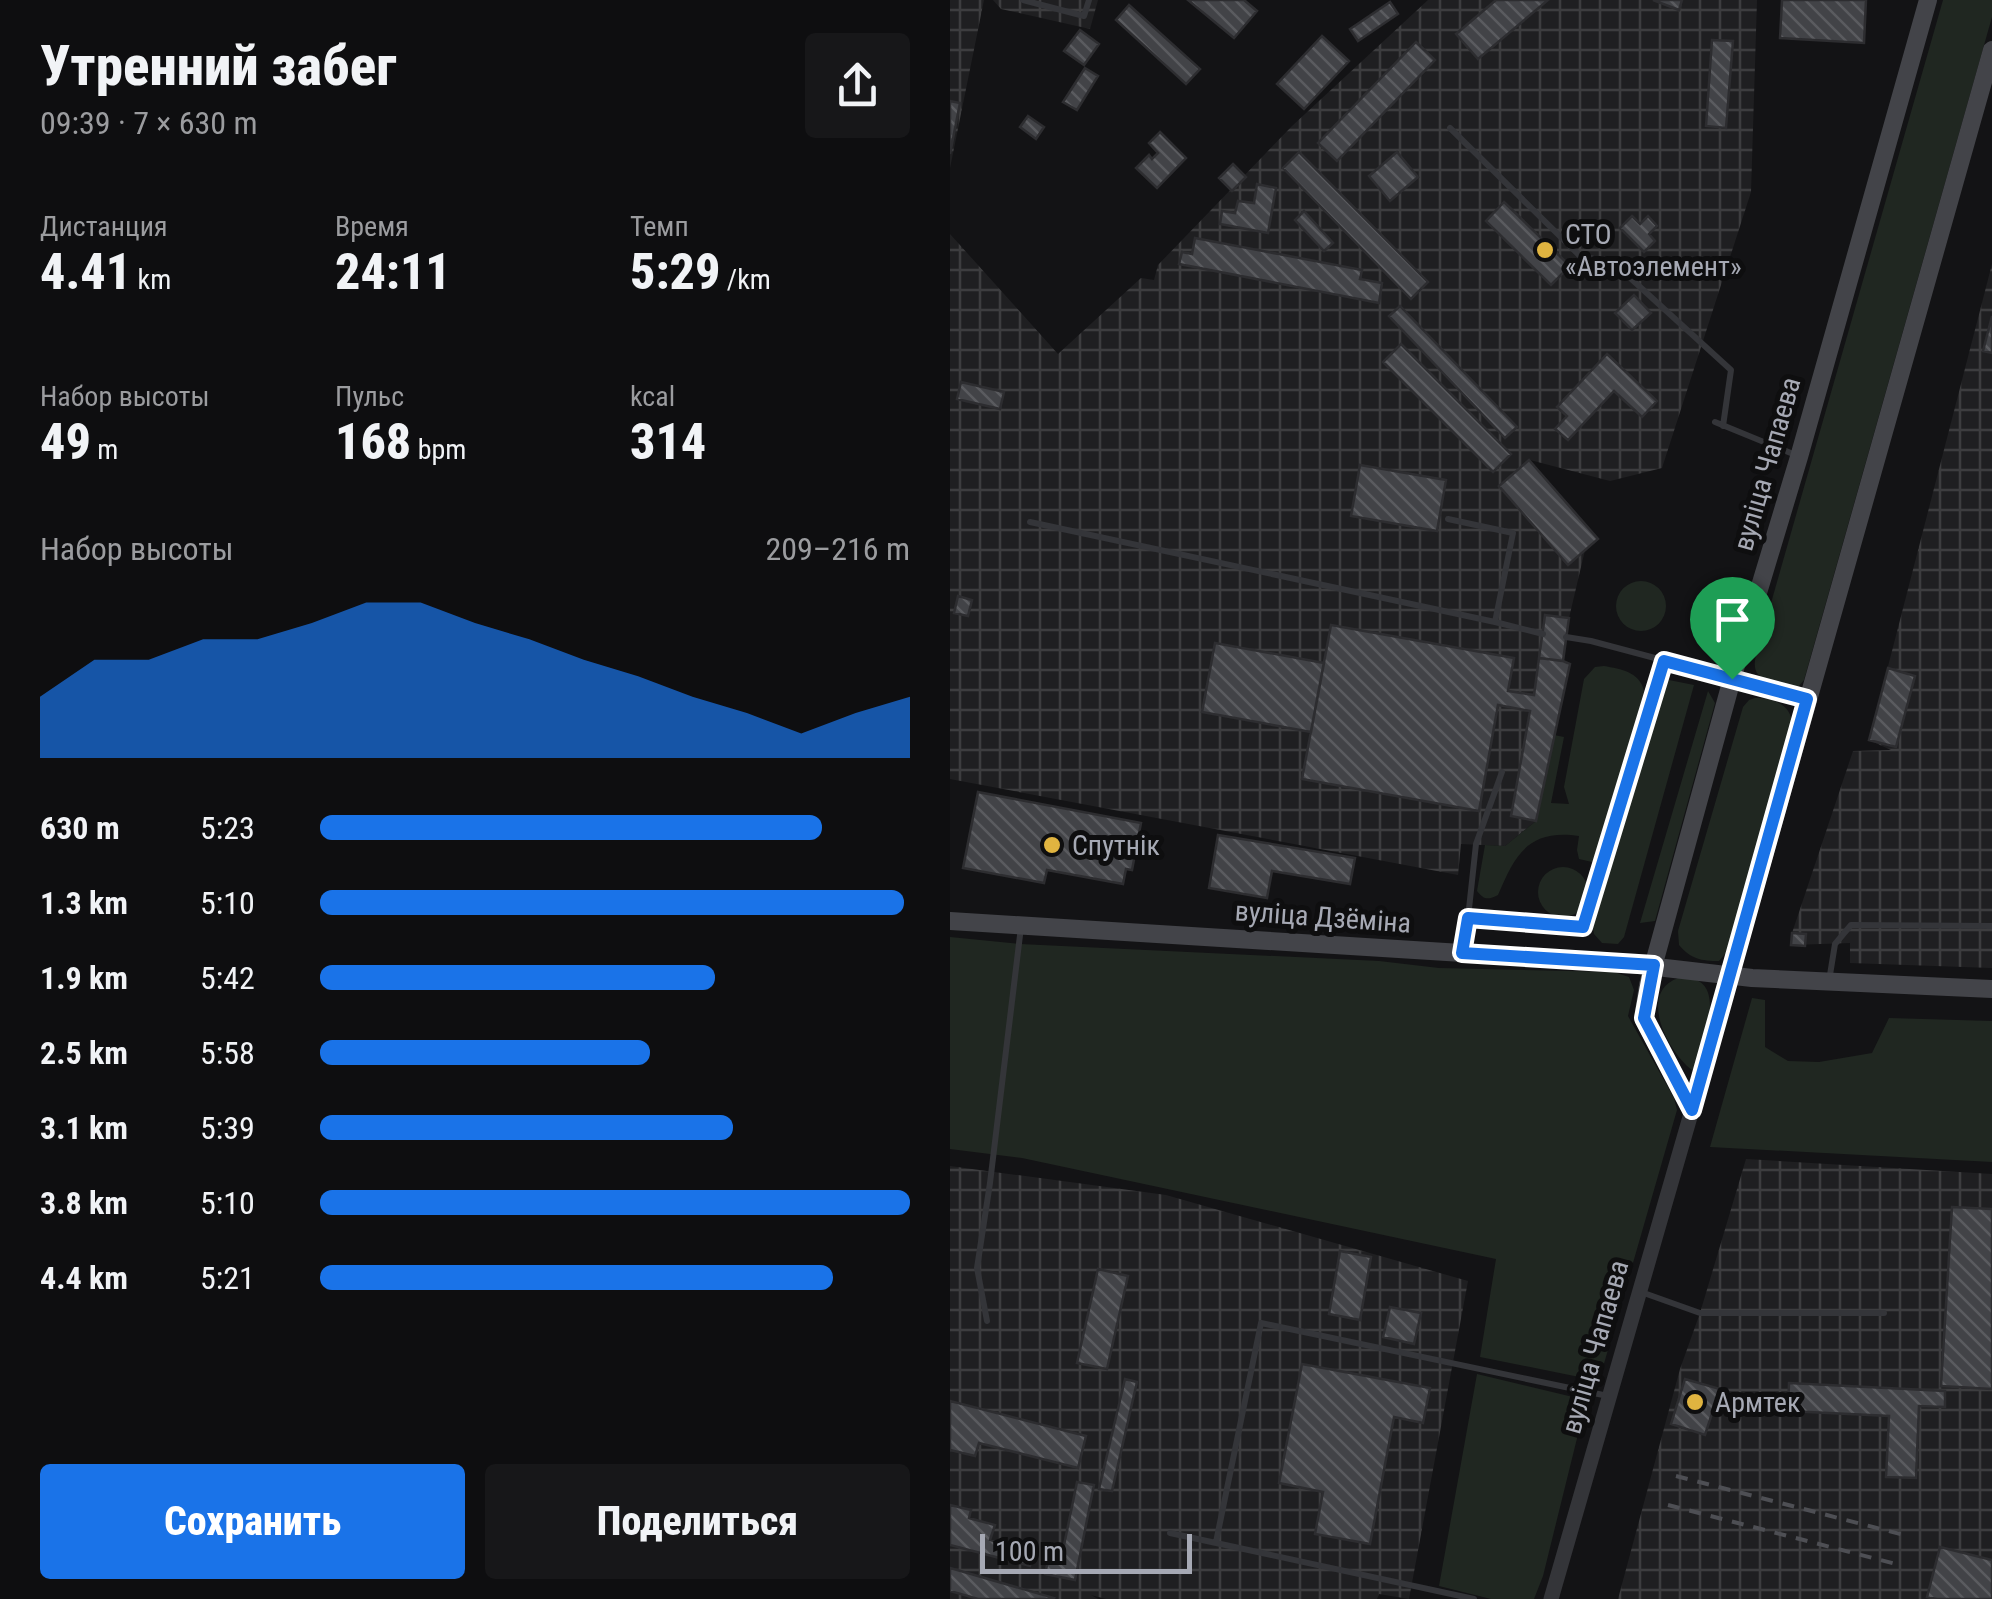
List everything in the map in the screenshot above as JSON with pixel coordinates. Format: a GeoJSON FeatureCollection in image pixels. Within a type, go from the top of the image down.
{"type":"FeatureCollection","features":[{"type":"Feature","properties":{"kind":"main road","name":"вуліца Чапаева"},"geometry":{"type":"LineString","coordinates":[[1692,1110],[1644,1018],[1654,965],[1732,679],[1928,0]]}},
{"type":"Feature","properties":{"kind":"main road","name":"вуліца Чапаева"},"geometry":{"type":"LineString","coordinates":[[1692,1110],[1992,50]]}},
{"type":"Feature","properties":{"kind":"main road","name":"вуліца Дзёміна"},"geometry":{"type":"LineString","coordinates":[[950,921],[1654,965],[1752,978],[1992,989]]}},
{"type":"Feature","properties":{"kind":"street"},"geometry":{"type":"LineString","coordinates":[[1732,679],[1807,699]]}},
{"type":"Feature","properties":{"kind":"street","name":"вуліца Чапаева"},"geometry":{"type":"LineString","coordinates":[[1551,1599],[1692,1110]]}},
{"type":"Feature","properties":{"kind":"lane"},"geometry":{"type":"LineString","coordinates":[[1023,0],[1084,16],[1089,0]]}},
{"type":"Feature","properties":{"kind":"lane"},"geometry":{"type":"LineString","coordinates":[[1450,128],[1579,255],[1616,265],[1730,370],[1719,424],[1799,457]]}},
{"type":"Feature","properties":{"kind":"lane"},"geometry":{"type":"LineString","coordinates":[[1448,518],[1512,532],[1494,622]]}},
{"type":"Feature","properties":{"kind":"lane"},"geometry":{"type":"LineString","coordinates":[[1030,522],[1543,634]]}},
{"type":"Feature","properties":{"kind":"lane"},"geometry":{"type":"LineString","coordinates":[[1566,638],[1732,679]]}},
{"type":"Feature","properties":{"kind":"lane"},"geometry":{"type":"LineString","coordinates":[[1468,918],[1583,927],[1664,661]]}},
{"type":"Feature","properties":{"kind":"lane"},"geometry":{"type":"LineString","coordinates":[[1462,953],[1476,844],[1502,772]]}},
{"type":"Feature","properties":{"kind":"lane"},"geometry":{"type":"LineString","coordinates":[[1829,982],[1835,944],[1851,924],[1992,927]]}},
{"type":"Feature","properties":{"kind":"lane"},"geometry":{"type":"LineString","coordinates":[[987,1320],[977,1268],[1021,926]]}},
{"type":"Feature","properties":{"kind":"lane"},"geometry":{"type":"LineString","coordinates":[[1640,1291],[1700,1313],[1884,1312]]}},
{"type":"Feature","properties":{"kind":"lane"},"geometry":{"type":"LineString","coordinates":[[1216,1542],[1261,1323],[1610,1396]]}},
{"type":"Feature","properties":{"kind":"lane"},"geometry":{"type":"LineString","coordinates":[[1170,1532],[1474,1599]]}},
{"type":"Feature","properties":{"kind":"shaded area"},"geometry":{"type":"Polygon","coordinates":[[[950,0],[984,0],[950,168],[950,0]]]}},
{"type":"Feature","properties":{"kind":"shaded area"},"geometry":{"type":"Polygon","coordinates":[[[993,0],[1098,0],[1090,29],[1001,9],[993,0]]]}},
{"type":"Feature","properties":{"kind":"shaded area"},"geometry":{"type":"Polygon","coordinates":[[[1428,0],[1757,0],[1751,192],[1662,468],[1610,481],[1530,460],[1598,539],[1585,550],[1569,618],[1563,661],[1570,664],[1536,821],[1505,846],[1461,844],[1458,875],[950,779],[950,234],[1058,354],[1141,278],[1154,280],[1158,265],[1292,126],[1428,0]]]}},
{"type":"Feature","properties":{"kind":"shaded area"},"geometry":{"type":"Polygon","coordinates":[[[1943,0],[1992,0],[1992,17],[1804,680],[1798,687],[1784,686],[1763,679],[1756,670],[1755,658],[1943,0]]]}},
{"type":"Feature","properties":{"kind":"shaded area"},"geometry":{"type":"Polygon","coordinates":[[[1992,264],[1992,968],[1850,963],[1850,943],[1791,945],[1792,933],[1853,751],[1891,750],[1869,740],[1992,264]]]}},
{"type":"Feature","properties":{"kind":"shaded area"},"geometry":{"type":"Polygon","coordinates":[[[1641,581],[1659,588],[1666,606],[1659,624],[1641,631],[1623,624],[1616,606],[1623,588],[1641,581]]]}},
{"type":"Feature","properties":{"kind":"shaded area"},"geometry":{"type":"Polygon","coordinates":[[[1595,667],[1634,676],[1644,691],[1598,859],[1579,859],[1579,836],[1535,841],[1518,857],[1498,895],[1484,898],[1477,891],[1485,845],[1505,846],[1536,821],[1554,735],[1564,737],[1551,803],[1569,804],[1564,787],[1584,679],[1595,667]]]}},
{"type":"Feature","properties":{"kind":"shaded area"},"geometry":{"type":"Polygon","coordinates":[[[1664,679],[1694,685],[1624,937],[1618,944],[1602,943],[1594,934],[1592,922],[1664,679]]]}},
{"type":"Feature","properties":{"kind":"shaded area"},"geometry":{"type":"Polygon","coordinates":[[[1708,691],[1715,703],[1655,921],[1640,923],[1708,691]]]}},
{"type":"Feature","properties":{"kind":"shaded area"},"geometry":{"type":"Polygon","coordinates":[[[1755,698],[1787,709],[1792,729],[1726,953],[1719,961],[1702,960],[1679,945],[1678,931],[1743,707],[1755,698]]]}},
{"type":"Feature","properties":{"kind":"shaded area"},"geometry":{"type":"Polygon","coordinates":[[[1563,867],[1581,874],[1588,892],[1581,910],[1563,917],[1545,910],[1538,892],[1545,874],[1563,867]]]}},
{"type":"Feature","properties":{"kind":"shaded area"},"geometry":{"type":"Polygon","coordinates":[[[950,937],[1020,944],[1379,961],[1439,968],[1614,972],[1629,977],[1634,990],[1628,1016],[1677,1110],[1599,1381],[1480,1357],[1496,1259],[1022,1158],[950,1149],[950,937]]]}},
{"type":"Feature","properties":{"kind":"shaded area"},"geometry":{"type":"Polygon","coordinates":[[[1678,978],[1694,979],[1703,985],[1710,1006],[1706,1033],[1692,1070],[1666,1037],[1658,1009],[1666,986],[1678,978]]]}},
{"type":"Feature","properties":{"kind":"shaded area"},"geometry":{"type":"Polygon","coordinates":[[[1752,998],[1765,1000],[1765,1047],[1788,1061],[1819,1062],[1872,1053],[1889,1018],[1992,1021],[1992,1162],[1710,1147],[1752,998]]]}},
{"type":"Feature","properties":{"kind":"shaded area"},"geometry":{"type":"Polygon","coordinates":[[[1746,1159],[1992,1174],[1992,1599],[1618,1599],[1680,1369],[1746,1159]]]}},
{"type":"Feature","properties":{"kind":"shaded area"},"geometry":{"type":"Polygon","coordinates":[[[950,1166],[1166,1195],[1468,1281],[1409,1599],[1379,1594],[1377,1599],[1106,1599],[1091,1595],[1098,1599],[950,1599],[950,1166]]]}},
{"type":"Feature","properties":{"kind":"shaded area"},"geometry":{"type":"Polygon","coordinates":[[[1477,1374],[1573,1397],[1585,1406],[1534,1599],[1491,1599],[1439,1586],[1477,1374]]]}},
{"type":"Feature","properties":{"kind":"building"},"geometry":{"type":"Polygon","coordinates":[[[1188,0],[1244,0],[1257,11],[1234,38],[1188,0]]]}},
{"type":"Feature","properties":{"kind":"building"},"geometry":{"type":"Polygon","coordinates":[[[1496,0],[1548,0],[1478,59],[1456,34],[1496,0]]]}},
{"type":"Feature","properties":{"kind":"building"},"geometry":{"type":"Polygon","coordinates":[[[1653,0],[1682,0],[1679,10],[1653,0]]]}},
{"type":"Feature","properties":{"kind":"building"},"geometry":{"type":"Polygon","coordinates":[[[1782,0],[1866,0],[1864,43],[1780,38],[1782,0]]]}},
{"type":"Feature","properties":{"kind":"building"},"geometry":{"type":"Polygon","coordinates":[[[1390,2],[1398,14],[1358,41],[1350,29],[1390,2]]]}},
{"type":"Feature","properties":{"kind":"building"},"geometry":{"type":"Polygon","coordinates":[[[1129,5],[1200,69],[1186,84],[1116,20],[1129,5]]]}},
{"type":"Feature","properties":{"kind":"building"},"geometry":{"type":"Polygon","coordinates":[[[1080,30],[1099,44],[1084,65],[1064,51],[1080,30]]]}},
{"type":"Feature","properties":{"kind":"building"},"geometry":{"type":"Polygon","coordinates":[[[1322,36],[1349,61],[1304,109],[1277,84],[1322,36]]]}},
{"type":"Feature","properties":{"kind":"building"},"geometry":{"type":"Polygon","coordinates":[[[1712,40],[1733,41],[1726,128],[1706,126],[1712,40]]]}},
{"type":"Feature","properties":{"kind":"building"},"geometry":{"type":"Polygon","coordinates":[[[1416,42],[1435,60],[1337,161],[1318,143],[1416,42]]]}},
{"type":"Feature","properties":{"kind":"building"},"geometry":{"type":"Polygon","coordinates":[[[1085,68],[1098,76],[1077,110],[1063,102],[1085,68]]]}},
{"type":"Feature","properties":{"kind":"building"},"geometry":{"type":"Polygon","coordinates":[[[950,101],[960,103],[950,154],[950,101]]]}},
{"type":"Feature","properties":{"kind":"building"},"geometry":{"type":"Polygon","coordinates":[[[1028,116],[1044,127],[1036,139],[1020,127],[1028,116]]]}},
{"type":"Feature","properties":{"kind":"building"},"geometry":{"type":"Polygon","coordinates":[[[1160,132],[1186,158],[1157,188],[1136,168],[1149,155],[1152,159],[1158,153],[1149,143],[1160,132]]]}},
{"type":"Feature","properties":{"kind":"building"},"geometry":{"type":"Polygon","coordinates":[[[1299,152],[1428,282],[1411,299],[1283,168],[1299,152]]]}},
{"type":"Feature","properties":{"kind":"building"},"geometry":{"type":"Polygon","coordinates":[[[1397,152],[1418,177],[1390,201],[1369,176],[1397,152]]]}},
{"type":"Feature","properties":{"kind":"building"},"geometry":{"type":"Polygon","coordinates":[[[1233,164],[1246,177],[1232,191],[1219,178],[1233,164]]]}},
{"type":"Feature","properties":{"kind":"building"},"geometry":{"type":"Polygon","coordinates":[[[1257,184],[1276,188],[1268,233],[1220,224],[1222,211],[1235,213],[1238,201],[1254,203],[1257,184]]]}},
{"type":"Feature","properties":{"kind":"building"},"geometry":{"type":"Polygon","coordinates":[[[1504,202],[1570,266],[1551,285],[1486,221],[1504,202]]]}},
{"type":"Feature","properties":{"kind":"building"},"geometry":{"type":"Polygon","coordinates":[[[1304,211],[1333,243],[1324,251],[1295,220],[1304,211]]]}},
{"type":"Feature","properties":{"kind":"building"},"geometry":{"type":"Polygon","coordinates":[[[1632,216],[1640,224],[1648,216],[1657,226],[1649,234],[1655,241],[1644,252],[1620,228],[1632,216]]]}},
{"type":"Feature","properties":{"kind":"building"},"geometry":{"type":"Polygon","coordinates":[[[1195,238],[1362,270],[1360,279],[1382,283],[1379,303],[1179,264],[1182,252],[1192,254],[1195,238]]]}},
{"type":"Feature","properties":{"kind":"building"},"geometry":{"type":"Polygon","coordinates":[[[1634,295],[1651,313],[1632,330],[1615,313],[1634,295]]]}},
{"type":"Feature","properties":{"kind":"building"},"geometry":{"type":"Polygon","coordinates":[[[1400,306],[1517,427],[1505,438],[1389,316],[1400,306]]]}},
{"type":"Feature","properties":{"kind":"building"},"geometry":{"type":"Polygon","coordinates":[[[1992,316],[1992,353],[1983,351],[1992,316]]]}},
{"type":"Feature","properties":{"kind":"building"},"geometry":{"type":"Polygon","coordinates":[[[1401,344],[1511,454],[1493,472],[1383,362],[1401,344]]]}},
{"type":"Feature","properties":{"kind":"building"},"geometry":{"type":"Polygon","coordinates":[[[1607,354],[1657,401],[1642,417],[1614,391],[1568,440],[1555,429],[1567,416],[1557,407],[1607,354]]]}},
{"type":"Feature","properties":{"kind":"building"},"geometry":{"type":"Polygon","coordinates":[[[961,382],[1004,392],[1000,409],[957,399],[961,382]]]}},
{"type":"Feature","properties":{"kind":"building"},"geometry":{"type":"Polygon","coordinates":[[[1529,460],[1598,539],[1568,565],[1499,486],[1529,460]]]}},
{"type":"Feature","properties":{"kind":"building"},"geometry":{"type":"Polygon","coordinates":[[[1360,465],[1446,480],[1437,531],[1351,516],[1360,465]]]}},
{"type":"Feature","properties":{"kind":"building"},"geometry":{"type":"Polygon","coordinates":[[[958,596],[972,600],[968,616],[954,613],[958,596]]]}},
{"type":"Feature","properties":{"kind":"building"},"geometry":{"type":"Polygon","coordinates":[[[1545,615],[1569,618],[1563,661],[1539,658],[1545,615]]]}},
{"type":"Feature","properties":{"kind":"building"},"geometry":{"type":"Polygon","coordinates":[[[1331,625],[1514,658],[1508,691],[1534,695],[1539,658],[1570,664],[1536,821],[1511,816],[1530,711],[1498,705],[1479,811],[1302,779],[1331,625]]]}},
{"type":"Feature","properties":{"kind":"building"},"geometry":{"type":"Polygon","coordinates":[[[1215,643],[1324,663],[1311,732],[1202,712],[1215,643]]]}},
{"type":"Feature","properties":{"kind":"building"},"geometry":{"type":"Polygon","coordinates":[[[1888,668],[1915,676],[1896,747],[1869,740],[1888,668]]]}},
{"type":"Feature","properties":{"kind":"building","name":"Спутнік"},"geometry":{"type":"Polygon","coordinates":[[[978,792],[1141,823],[1132,870],[1126,869],[1123,884],[1047,870],[1044,883],[963,868],[978,792]]]}},
{"type":"Feature","properties":{"kind":"building"},"geometry":{"type":"Polygon","coordinates":[[[1218,835],[1355,858],[1350,884],[1272,871],[1267,898],[1209,888],[1218,835]]]}},
{"type":"Feature","properties":{"kind":"building"},"geometry":{"type":"Polygon","coordinates":[[[1792,933],[1806,934],[1805,946],[1791,945],[1792,933]]]}},
{"type":"Feature","properties":{"kind":"building"},"geometry":{"type":"Polygon","coordinates":[[[1952,1207],[1992,1209],[1992,1389],[1941,1386],[1952,1207]]]}},
{"type":"Feature","properties":{"kind":"building"},"geometry":{"type":"Polygon","coordinates":[[[1340,1251],[1371,1257],[1360,1320],[1329,1314],[1340,1251]]]}},
{"type":"Feature","properties":{"kind":"building"},"geometry":{"type":"Polygon","coordinates":[[[1098,1269],[1128,1276],[1107,1369],[1077,1363],[1098,1269]]]}},
{"type":"Feature","properties":{"kind":"building"},"geometry":{"type":"Polygon","coordinates":[[[1390,1307],[1421,1313],[1414,1344],[1383,1337],[1390,1307]]]}},
{"type":"Feature","properties":{"kind":"building"},"geometry":{"type":"Polygon","coordinates":[[[1302,1364],[1430,1388],[1423,1423],[1394,1417],[1370,1544],[1315,1534],[1323,1492],[1279,1483],[1302,1364]]]}},
{"type":"Feature","properties":{"kind":"building"},"geometry":{"type":"Polygon","coordinates":[[[1125,1379],[1137,1382],[1112,1491],[1099,1489],[1125,1379]]]}},
{"type":"Feature","properties":{"kind":"building"},"geometry":{"type":"Polygon","coordinates":[[[1685,1379],[1720,1389],[1705,1435],[1671,1424],[1685,1379]]]}},
{"type":"Feature","properties":{"kind":"building"},"geometry":{"type":"Polygon","coordinates":[[[1789,1383],[1945,1391],[1945,1407],[1919,1406],[1916,1478],[1886,1477],[1889,1416],[1788,1411],[1789,1383]]]}},
{"type":"Feature","properties":{"kind":"building"},"geometry":{"type":"Polygon","coordinates":[[[950,1401],[1086,1436],[1078,1468],[979,1443],[975,1456],[950,1450],[950,1401]]]}},
{"type":"Feature","properties":{"kind":"building"},"geometry":{"type":"Polygon","coordinates":[[[1077,1482],[1094,1485],[1075,1580],[1045,1574],[1050,1552],[1062,1555],[1077,1482]]]}},
{"type":"Feature","properties":{"kind":"building"},"geometry":{"type":"Polygon","coordinates":[[[950,1505],[971,1510],[969,1518],[995,1525],[990,1540],[1034,1552],[1030,1566],[950,1545],[950,1505]]]}},
{"type":"Feature","properties":{"kind":"building"},"geometry":{"type":"Polygon","coordinates":[[[1940,1547],[1992,1560],[1992,1599],[1927,1597],[1940,1547]]]}},
{"type":"Feature","properties":{"kind":"building"},"geometry":{"type":"Polygon","coordinates":[[[950,1568],[1054,1598],[978,1599],[950,1591],[950,1568]]]}},
{"type":"Feature","properties":{"kind":"railway"},"geometry":{"type":"LineString","coordinates":[[1676,1476],[1908,1536]]}},
{"type":"Feature","properties":{"kind":"railway"},"geometry":{"type":"LineString","coordinates":[[1668,1505],[1900,1565]]}},
{"type":"Feature","properties":{"kind":"place","name":"СТО «Автоэлемент»"},"geometry":{"type":"Point","coordinates":[1545,250]}},
{"type":"Feature","properties":{"kind":"place","name":"Спутнік"},"geometry":{"type":"Point","coordinates":[1052,845]}},
{"type":"Feature","properties":{"kind":"place","name":"Армтек"},"geometry":{"type":"Point","coordinates":[1695,1402]}},
{"type":"Feature","properties":{"kind":"route"},"geometry":{"type":"LineString","coordinates":[[1664,661],[1732,679],[1807,699],[1692,1110],[1644,1018],[1654,965],[1462,953],[1468,918],[1583,927],[1664,661]]}}]}
